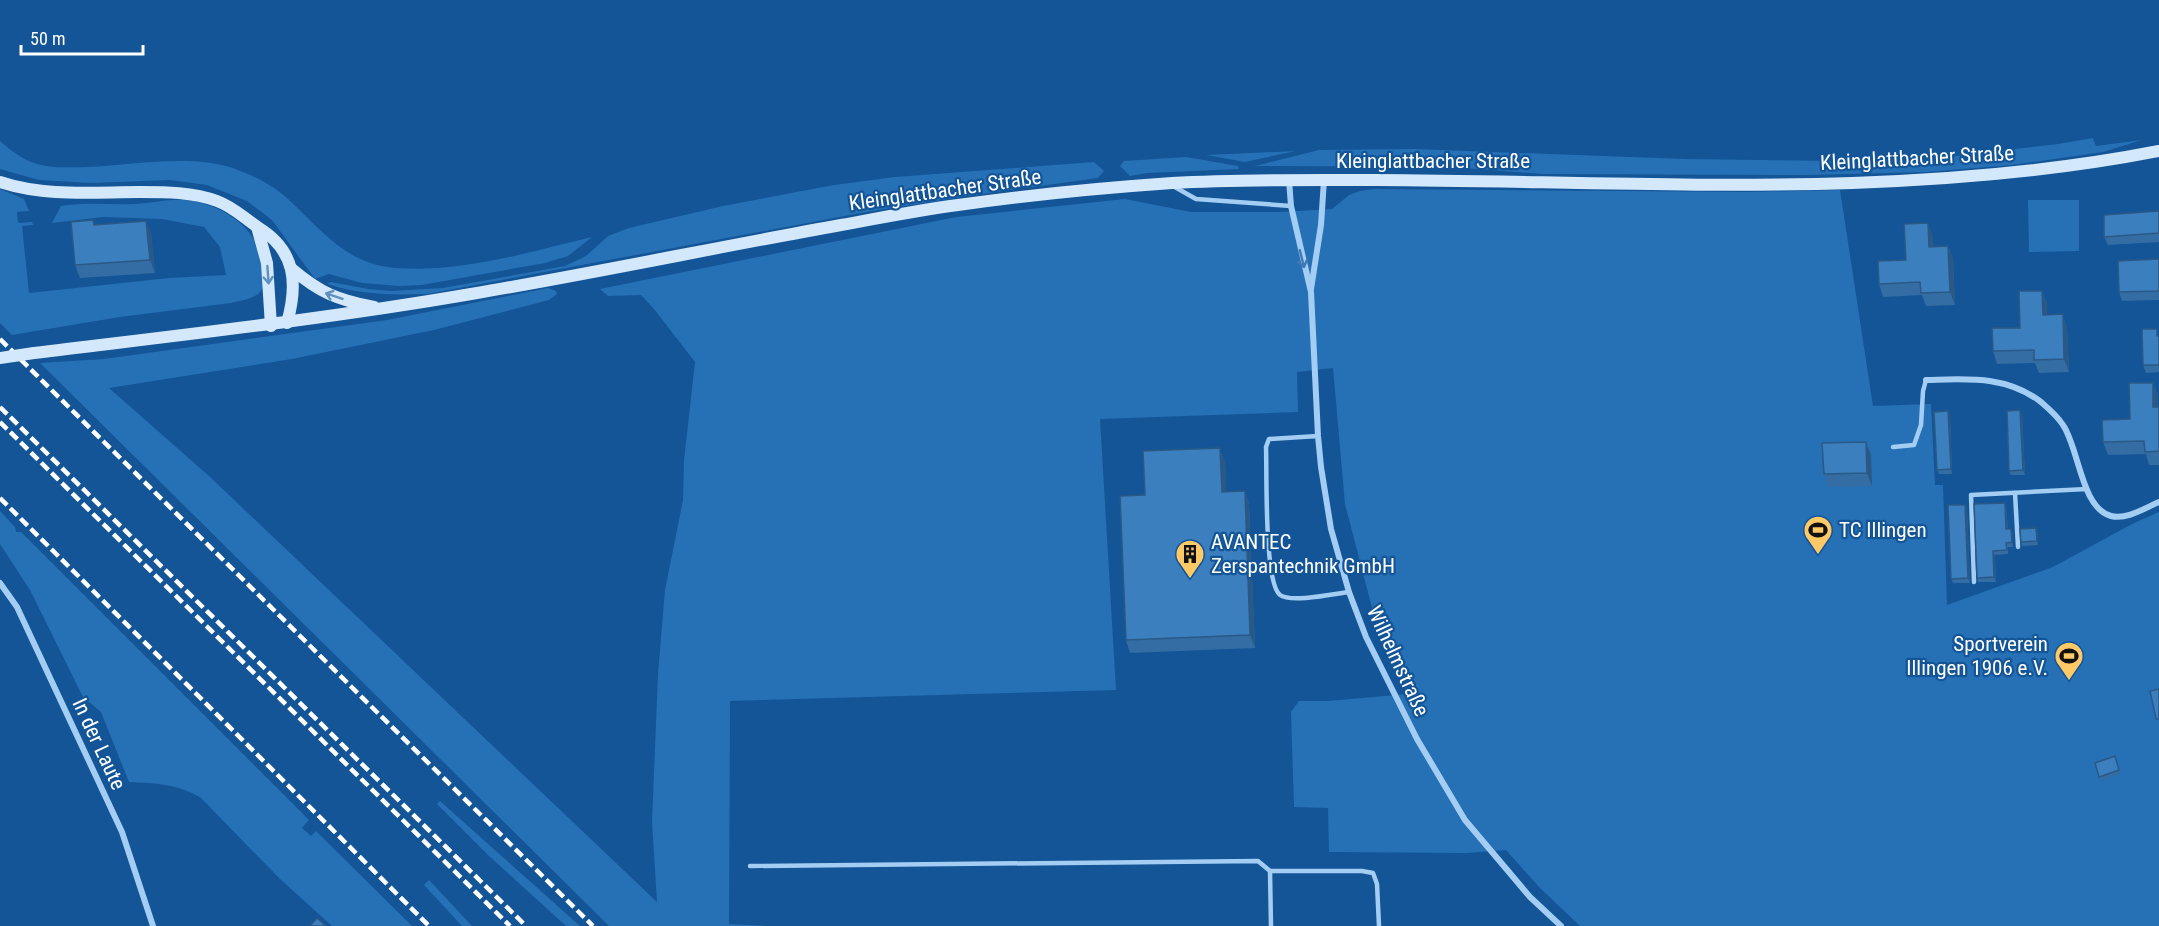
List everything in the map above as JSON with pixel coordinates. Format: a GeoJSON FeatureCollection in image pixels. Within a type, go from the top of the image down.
{"type":"FeatureCollection","features":[{"type":"Feature","properties":{"kind":"street","name":"Kleinglattbacher Straße"},"geometry":{"type":"LineString","coordinates":[[0,358],[271,326],[384,309],[955,205],[1168,183],[1324,180],[1719,184],[1912,180],[2026,171],[2159,151]]}},
{"type":"Feature","properties":{"kind":"street","name":"Wilhelmstraße"},"geometry":{"type":"LineString","coordinates":[[1289,180],[1291,206],[1311,292],[1318,436],[1331,530],[1349,592],[1366,637],[1417,739],[1465,820],[1530,897],[1561,926]]}},
{"type":"Feature","properties":{"kind":"street","name":"Wilhelmstraße"},"geometry":{"type":"LineString","coordinates":[[1311,292],[1321,225],[1324,180]]}},
{"type":"Feature","properties":{"kind":"street"},"geometry":{"type":"LineString","coordinates":[[0,182],[20,189],[41,192],[165,192],[191,195],[216,200],[237,210],[271,234],[286,254],[292,269],[293,296],[287,323]]}},
{"type":"Feature","properties":{"kind":"street"},"geometry":{"type":"LineString","coordinates":[[257,226],[267,263],[271,326]]}},
{"type":"Feature","properties":{"kind":"street"},"geometry":{"type":"LineString","coordinates":[[292,269],[325,293],[351,302],[384,309]]}},
{"type":"Feature","properties":{"kind":"street"},"geometry":{"type":"LineString","coordinates":[[1926,380],[1981,378],[2000,381],[2020,389],[2041,402],[2063,425],[2075,449],[2086,489],[2096,506],[2111,516],[2130,515],[2159,502]]}},
{"type":"Feature","properties":{"kind":"street","name":"In der Laute"},"geometry":{"type":"LineString","coordinates":[[0,583],[17,607],[122,832],[153,926]]}},
{"type":"Feature","properties":{"kind":"lane"},"geometry":{"type":"LineString","coordinates":[[1168,183],[1196,199],[1291,206]]}},
{"type":"Feature","properties":{"kind":"lane"},"geometry":{"type":"LineString","coordinates":[[1893,447],[1914,445],[1921,425],[1926,380]]}},
{"type":"Feature","properties":{"kind":"lane"},"geometry":{"type":"LineString","coordinates":[[1318,436],[1269,439],[1266,447],[1269,557],[1273,587],[1281,596],[1292,598],[1349,592]]}},
{"type":"Feature","properties":{"kind":"lane"},"geometry":{"type":"LineString","coordinates":[[1974,582],[1971,495],[2086,489]]}},
{"type":"Feature","properties":{"kind":"lane"},"geometry":{"type":"LineString","coordinates":[[2015,493],[2018,548]]}},
{"type":"Feature","properties":{"kind":"lane"},"geometry":{"type":"LineString","coordinates":[[750,866],[1258,861],[1270,871],[1373,873],[1377,884],[1379,926]]}},
{"type":"Feature","properties":{"kind":"lane"},"geometry":{"type":"LineString","coordinates":[[1270,871],[1271,926]]}},
{"type":"Feature","properties":{"kind":"shaded area"},"geometry":{"type":"Polygon","coordinates":[[[2093,138],[2096,146],[2142,140],[2103,152],[2012,165],[1927,172],[1809,175],[1543,174],[1450,167],[1255,166],[1319,150],[1414,149],[1685,159],[1832,161],[1939,158],[2093,138]]]}},
{"type":"Feature","properties":{"kind":"shaded area"},"geometry":{"type":"Polygon","coordinates":[[[0,141],[25,159],[47,166],[88,167],[180,161],[233,168],[276,189],[348,253],[378,265],[396,268],[420,269],[470,264],[519,255],[592,237],[568,256],[545,263],[422,285],[362,283],[329,274],[315,279],[272,220],[247,201],[207,185],[170,180],[91,183],[39,180],[0,169],[0,141]]]}},
{"type":"Feature","properties":{"kind":"shaded area"},"geometry":{"type":"Polygon","coordinates":[[[1296,151],[1245,162],[1206,155],[1296,151]]]}},
{"type":"Feature","properties":{"kind":"shaded area"},"geometry":{"type":"Polygon","coordinates":[[[1186,157],[1238,166],[1239,169],[1147,173],[1130,176],[1120,166],[1124,161],[1186,157]]]}},
{"type":"Feature","properties":{"kind":"shaded area"},"geometry":{"type":"Polygon","coordinates":[[[1094,162],[1104,171],[1098,178],[866,212],[427,294],[376,294],[327,284],[331,282],[391,291],[443,288],[565,266],[586,256],[608,236],[629,228],[723,206],[834,185],[895,177],[1094,162]]]}},
{"type":"Feature","properties":{"kind":"shaded area"},"geometry":{"type":"Polygon","coordinates":[[[0,189],[24,199],[29,211],[17,212],[18,223],[32,222],[33,225],[22,226],[29,293],[169,278],[226,275],[220,247],[204,227],[162,219],[103,217],[52,223],[61,206],[178,200],[203,203],[223,211],[247,230],[258,247],[264,275],[263,287],[254,296],[231,303],[120,317],[12,335],[0,323],[0,189]]]}},
{"type":"Feature","properties":{"kind":"shaded area"},"geometry":{"type":"Polygon","coordinates":[[[1374,189],[1750,192],[1840,190],[1873,406],[1931,404],[1935,485],[1943,485],[1947,605],[2053,567],[2159,512],[2159,926],[1580,926],[1539,887],[1506,850],[1467,853],[1329,852],[1328,808],[1294,807],[1291,712],[1299,701],[1328,701],[1407,694],[1372,608],[1345,504],[1333,368],[1297,372],[1298,412],[1100,419],[1116,690],[730,701],[729,924],[768,926],[609,926],[40,363],[104,359],[387,320],[548,288],[556,291],[557,294],[549,300],[434,330],[292,359],[109,388],[209,476],[657,902],[652,822],[658,674],[665,590],[683,500],[684,460],[695,362],[641,295],[608,296],[600,289],[956,217],[1125,199],[1191,212],[1281,212],[1332,209],[1349,195],[1374,189]]]}},
{"type":"Feature","properties":{"kind":"shaded area"},"geometry":{"type":"Polygon","coordinates":[[[2028,200],[2079,200],[2079,251],[2029,252],[2028,200]]]}},
{"type":"Feature","properties":{"kind":"shaded area"},"geometry":{"type":"Polygon","coordinates":[[[0,511],[15,527],[16,532],[21,532],[309,820],[302,828],[311,836],[316,831],[412,926],[332,926],[280,879],[201,798],[175,787],[129,782],[101,712],[83,697],[30,590],[0,544],[0,511]]]}},
{"type":"Feature","properties":{"kind":"shaded area"},"geometry":{"type":"Polygon","coordinates":[[[440,801],[580,926],[566,926],[489,856],[437,804],[440,801]]]}},
{"type":"Feature","properties":{"kind":"shaded area"},"geometry":{"type":"Polygon","coordinates":[[[429,880],[472,926],[462,926],[424,885],[429,880]]]}},
{"type":"Feature","properties":{"kind":"building"},"geometry":{"type":"Polygon","coordinates":[[[2159,211],[2159,233],[2104,237],[2104,215],[2159,211]]]}},
{"type":"Feature","properties":{"kind":"building"},"geometry":{"type":"Polygon","coordinates":[[[93,220],[94,225],[146,221],[150,260],[75,265],[71,222],[93,220]]]}},
{"type":"Feature","properties":{"kind":"building"},"geometry":{"type":"Polygon","coordinates":[[[1928,223],[1929,247],[1948,246],[1950,292],[1921,293],[1920,282],[1879,284],[1878,261],[1906,260],[1904,224],[1928,223]]]}},
{"type":"Feature","properties":{"kind":"building"},"geometry":{"type":"Polygon","coordinates":[[[2159,259],[2159,291],[2119,292],[2118,261],[2159,259]]]}},
{"type":"Feature","properties":{"kind":"building"},"geometry":{"type":"Polygon","coordinates":[[[2019,291],[2042,291],[2043,315],[2063,314],[2064,359],[2034,360],[2034,350],[1993,351],[1992,328],[2020,328],[2019,291]]]}},
{"type":"Feature","properties":{"kind":"building"},"geometry":{"type":"Polygon","coordinates":[[[2142,329],[2157,329],[2159,365],[2143,365],[2142,329]]]}},
{"type":"Feature","properties":{"kind":"building"},"geometry":{"type":"Polygon","coordinates":[[[2129,383],[2153,383],[2153,407],[2159,407],[2159,451],[2145,452],[2144,441],[2103,442],[2102,420],[2130,419],[2129,383]]]}},
{"type":"Feature","properties":{"kind":"building"},"geometry":{"type":"Polygon","coordinates":[[[2020,410],[2023,470],[2009,471],[2007,411],[2020,410]]]}},
{"type":"Feature","properties":{"kind":"building"},"geometry":{"type":"Polygon","coordinates":[[[1948,411],[1951,469],[1937,470],[1934,412],[1948,411]]]}},
{"type":"Feature","properties":{"kind":"building"},"geometry":{"type":"Polygon","coordinates":[[[1866,442],[1867,473],[1824,474],[1822,443],[1866,442]]]}},
{"type":"Feature","properties":{"kind":"building","name":"AVANTEC Zerspantechnik GmbH"},"geometry":{"type":"Polygon","coordinates":[[[1220,448],[1222,492],[1245,491],[1250,635],[1126,640],[1120,496],[1145,495],[1143,451],[1220,448]]]}},
{"type":"Feature","properties":{"kind":"building"},"geometry":{"type":"Polygon","coordinates":[[[2005,503],[2006,529],[2011,529],[2012,542],[2006,543],[2007,550],[1993,551],[1994,577],[1977,578],[1974,504],[2005,503]]]}},
{"type":"Feature","properties":{"kind":"building"},"geometry":{"type":"Polygon","coordinates":[[[1948,505],[1965,505],[1968,578],[1951,579],[1948,505]]]}},
{"type":"Feature","properties":{"kind":"building"},"geometry":{"type":"Polygon","coordinates":[[[2036,528],[2037,541],[2021,542],[2020,529],[2036,528]]]}},
{"type":"Feature","properties":{"kind":"building"},"geometry":{"type":"Polygon","coordinates":[[[2159,689],[2159,719],[2156,719],[2150,691],[2159,689]]]}},
{"type":"Feature","properties":{"kind":"building"},"geometry":{"type":"Polygon","coordinates":[[[2115,756],[2119,770],[2099,777],[2095,763],[2115,756]]]}},
{"type":"Feature","properties":{"kind":"building"},"geometry":{"type":"Polygon","coordinates":[[[317,918],[326,926],[310,926],[317,918]]]}},
{"type":"Feature","properties":{"kind":"railway"},"geometry":{"type":"LineString","coordinates":[[0,339],[593,926]]}},
{"type":"Feature","properties":{"kind":"railway"},"geometry":{"type":"LineString","coordinates":[[0,407],[526,926]]}},
{"type":"Feature","properties":{"kind":"railway"},"geometry":{"type":"LineString","coordinates":[[0,422],[510,926]]}},
{"type":"Feature","properties":{"kind":"railway"},"geometry":{"type":"LineString","coordinates":[[0,498],[429,926]]}},
{"type":"Feature","properties":{"kind":"place","name":"TC Illingen"},"geometry":{"type":"Point","coordinates":[1818,556]}},
{"type":"Feature","properties":{"kind":"place","name":"AVANTEC Zerspantechnik GmbH"},"geometry":{"type":"Point","coordinates":[1190,580]}},
{"type":"Feature","properties":{"kind":"place","name":"Sportverein Illingen 1906 e.V."},"geometry":{"type":"Point","coordinates":[2069,682]}}]}
